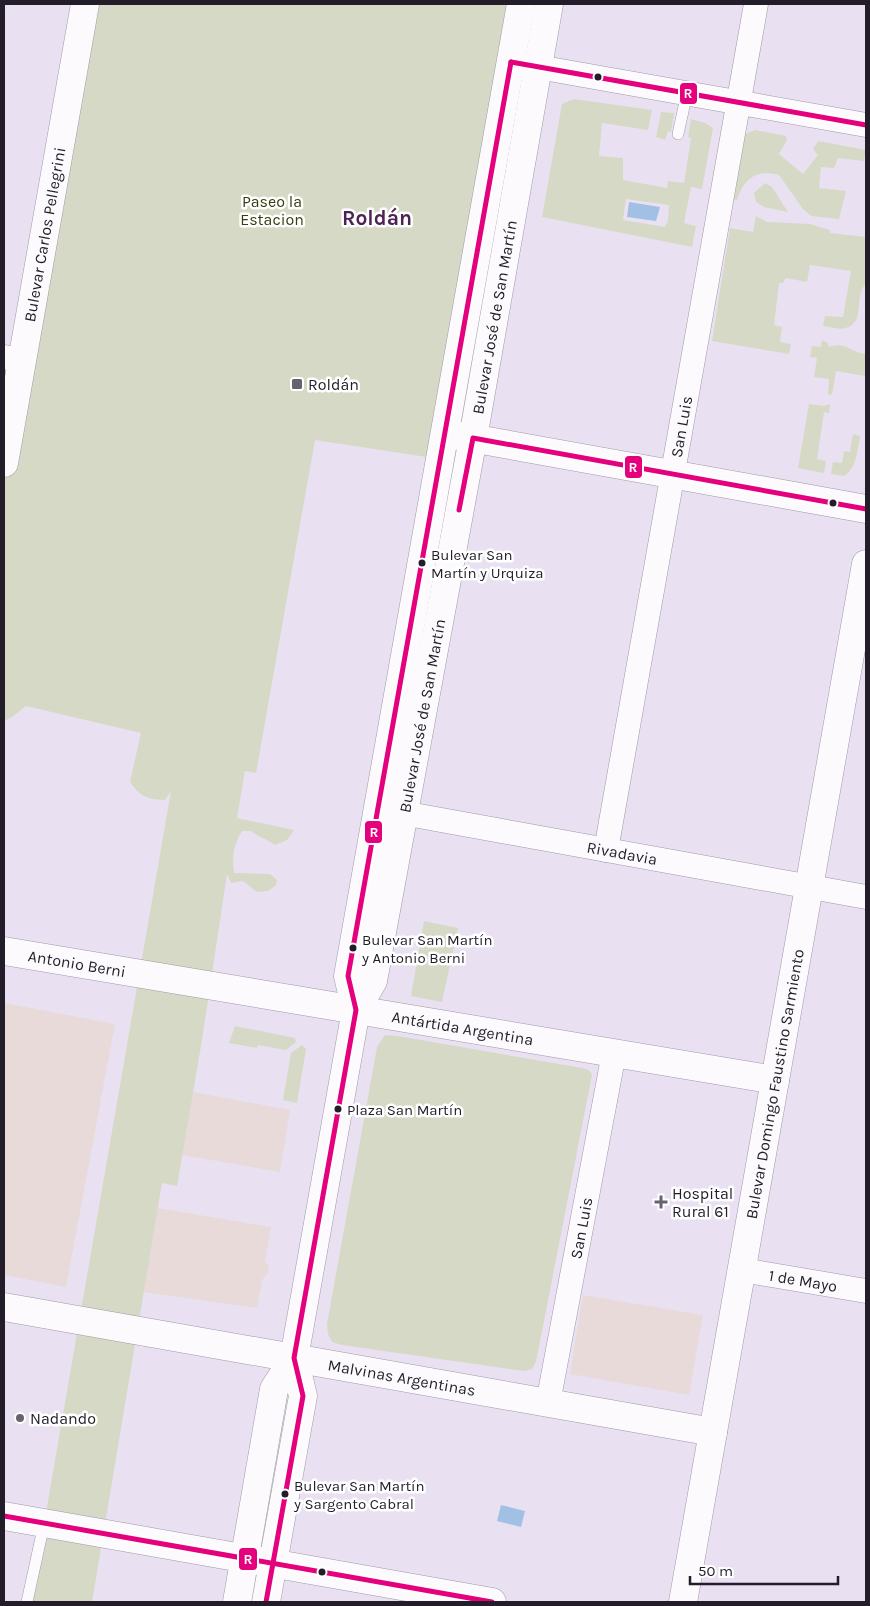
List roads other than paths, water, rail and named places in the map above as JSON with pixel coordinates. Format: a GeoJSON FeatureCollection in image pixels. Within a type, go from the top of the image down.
{"type":"FeatureCollection","features":[{"type":"Feature","properties":{"kind":"main road","name":"Bulevar Carlos Pellegrini"},"geometry":{"type":"LineString","coordinates":[[4,464],[13,359],[85,4]]}},
{"type":"Feature","properties":{"kind":"main road","name":"Bulevar José de San Martín"},"geometry":{"type":"LineString","coordinates":[[356,1010],[348,976],[521,4]]}},
{"type":"Feature","properties":{"kind":"main road","name":"Bulevar José de San Martín"},"geometry":{"type":"LineString","coordinates":[[266,1602],[302,1396],[294,1358],[356,1010],[374,981],[549,4]]}},
{"type":"Feature","properties":{"kind":"main road"},"geometry":{"type":"LineString","coordinates":[[445,433],[866,509]]}},
{"type":"Feature","properties":{"kind":"main road","name":"Bulevar Domingo Faustino Sarmiento"},"geometry":{"type":"LineString","coordinates":[[683,1602],[866,564]]}},
{"type":"Feature","properties":{"kind":"main road","name":"Antonio Berni"},"geometry":{"type":"LineString","coordinates":[[4,952],[151,976]]}},
{"type":"Feature","properties":{"kind":"main road","name":"Antártida Argentina"},"geometry":{"type":"LineString","coordinates":[[151,976],[775,1080]]}},
{"type":"Feature","properties":{"kind":"main road","name":"Malvinas Argentinas"},"geometry":{"type":"LineString","coordinates":[[4,1307],[713,1432]]}},
{"type":"Feature","properties":{"kind":"main road","name":"Bulevar José de San Martín"},"geometry":{"type":"LineString","coordinates":[[237,1602],[274,1389],[294,1358]]}},
{"type":"Feature","properties":{"kind":"main road"},"geometry":{"type":"LineString","coordinates":[[4,1516],[476,1601]]}},
{"type":"Feature","properties":{"kind":"street","name":"San Luis"},"geometry":{"type":"LineString","coordinates":[[606,850],[673,474],[727,205],[738,102],[756,4]]}},
{"type":"Feature","properties":{"kind":"street"},"geometry":{"type":"LineString","coordinates":[[511,62],[866,125]]}},
{"type":"Feature","properties":{"kind":"street","name":"Rivadavia"},"geometry":{"type":"LineString","coordinates":[[378,809],[866,897]]}},
{"type":"Feature","properties":{"kind":"street","name":"San Luis"},"geometry":{"type":"LineString","coordinates":[[548,1403],[614,1053]]}},
{"type":"Feature","properties":{"kind":"street","name":"1 de Mayo"},"geometry":{"type":"LineString","coordinates":[[742,1270],[866,1291]]}},
{"type":"Feature","properties":{"kind":"lane"},"geometry":{"type":"LineString","coordinates":[[678,134],[687,94]]}},
{"type":"Feature","properties":{"kind":"lane"},"geometry":{"type":"LineString","coordinates":[[27,1602],[49,1524]]}},
{"type":"Feature","properties":{"kind":"water"},"geometry":{"type":"Polygon","coordinates":[[[629,202],[660,207],[656,221],[627,217],[629,202]]]}},
{"type":"Feature","properties":{"kind":"water"},"geometry":{"type":"Polygon","coordinates":[[[501,1505],[525,1511],[521,1527],[497,1521],[501,1505]]]}},
{"type":"Feature","properties":{"kind":"place","name":"Roldán"},"geometry":{"type":"Point","coordinates":[297,384]}},
{"type":"Feature","properties":{"kind":"place","name":"Bulevar San Martín y Urquiza"},"geometry":{"type":"Point","coordinates":[422,563]}},
{"type":"Feature","properties":{"kind":"place","name":"Bulevar San Martín y Antonio Berni"},"geometry":{"type":"Point","coordinates":[353,948]}},
{"type":"Feature","properties":{"kind":"place","name":"Plaza San Martín"},"geometry":{"type":"Point","coordinates":[338,1109]}},
{"type":"Feature","properties":{"kind":"place","name":"Hospital Rural 61"},"geometry":{"type":"Point","coordinates":[661,1202]}},
{"type":"Feature","properties":{"kind":"place","name":"Nadando"},"geometry":{"type":"Point","coordinates":[20,1418]}},
{"type":"Feature","properties":{"kind":"place","name":"Bulevar San Martín y Sargento Cabral"},"geometry":{"type":"Point","coordinates":[285,1494]}},
{"type":"Feature","properties":{"kind":"district","name":"Roldán"},"geometry":{"type":"Point","coordinates":[377,218]}},
{"type":"Feature","properties":{"kind":"park label","name":"Paseo la Estacion"},"geometry":{"type":"Point","coordinates":[272,210]}}]}
